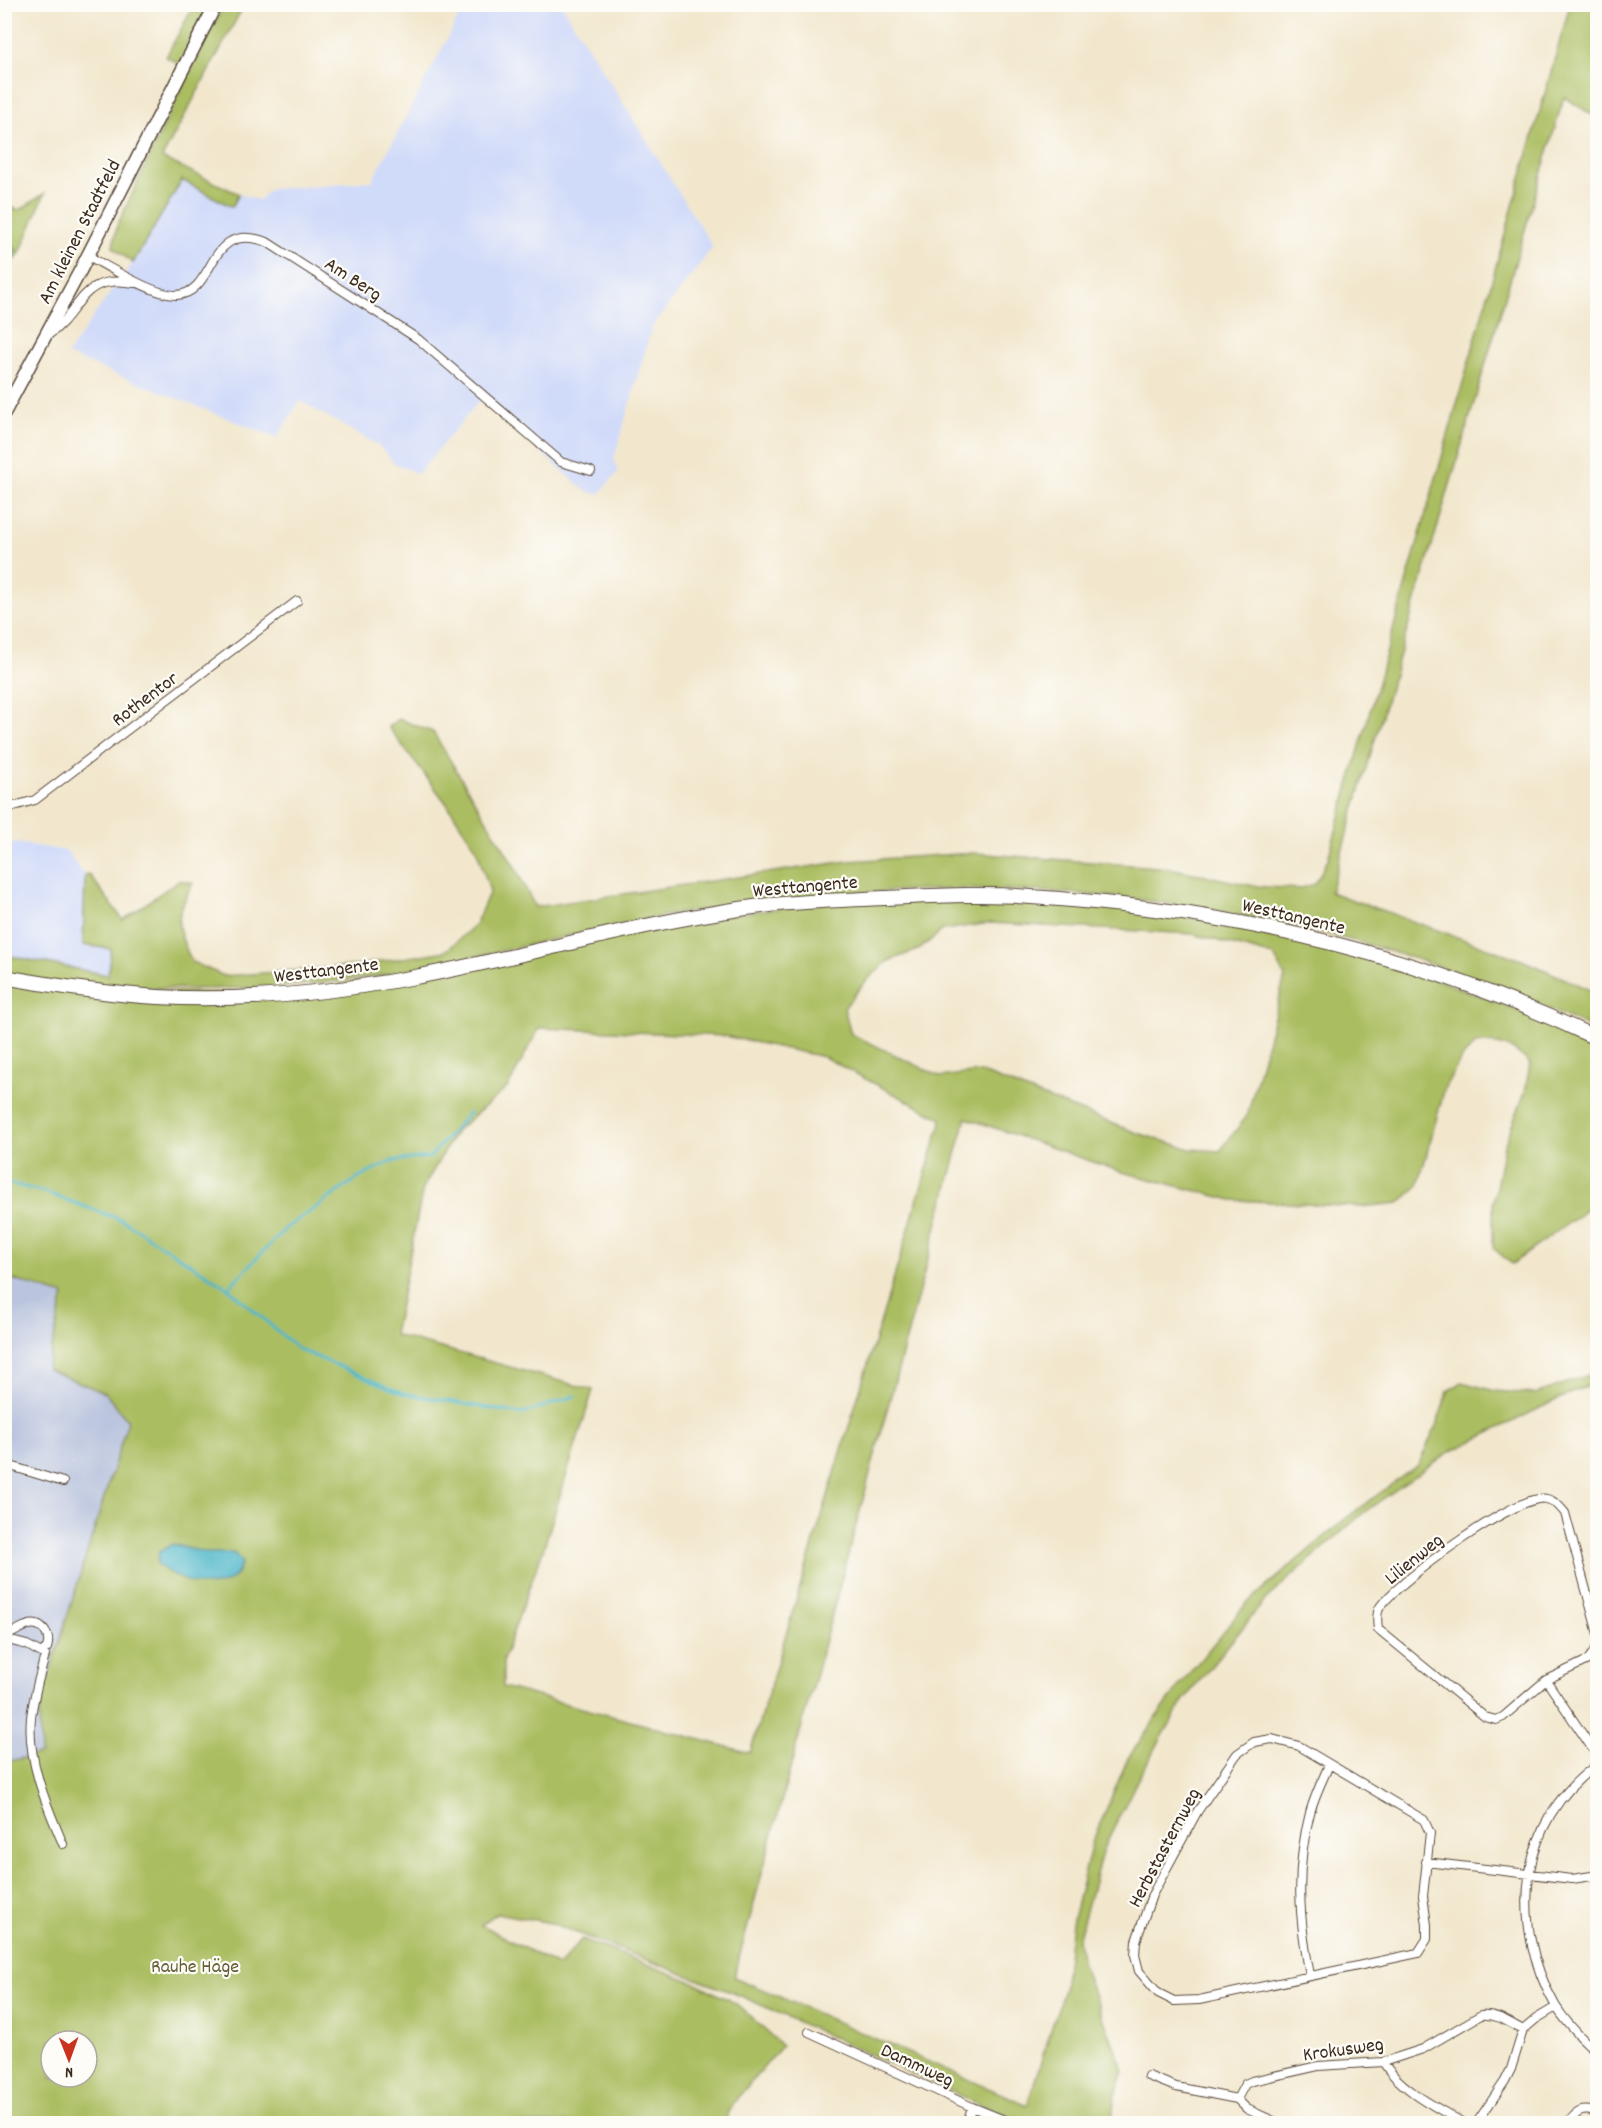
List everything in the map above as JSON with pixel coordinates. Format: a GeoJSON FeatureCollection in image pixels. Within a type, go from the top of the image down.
{"type":"FeatureCollection","features":[{"type":"Feature","properties":{"kind":"highway","name":"Westtangente"},"geometry":{"type":"LineString","coordinates":[[4,977],[93,991],[160,997],[225,998],[287,995],[410,978],[671,922],[769,905],[947,896],[1028,896],[1198,915],[1293,933],[1399,961],[1516,1002],[1598,1039]]}},
{"type":"Feature","properties":{"kind":"main road","name":"Am kleinen Stadtfeld"},"geometry":{"type":"LineString","coordinates":[[4,413],[88,256],[216,4]]}},
{"type":"Feature","properties":{"kind":"street","name":"Am Berg"},"geometry":{"type":"LineString","coordinates":[[88,256],[166,294],[186,293],[198,285],[216,255],[230,242],[248,237],[267,242],[418,339],[561,462],[591,471]]}},
{"type":"Feature","properties":{"kind":"street"},"geometry":{"type":"LineString","coordinates":[[45,338],[63,323],[80,299],[98,284],[118,281],[143,284]]}},
{"type":"Feature","properties":{"kind":"street","name":"Rothentor"},"geometry":{"type":"LineString","coordinates":[[4,809],[35,800],[297,602]]}},
{"type":"Feature","properties":{"kind":"street"},"geometry":{"type":"LineString","coordinates":[[4,1464],[63,1482]]}},
{"type":"Feature","properties":{"kind":"street","name":"Lilienweg"},"geometry":{"type":"LineString","coordinates":[[1598,1634],[1565,1513],[1558,1504],[1547,1499],[1536,1499],[1525,1503],[1483,1525],[1419,1569],[1379,1608],[1377,1619],[1378,1629],[1485,1717],[1496,1720],[1503,1717],[1546,1680],[1588,1660],[1598,1646]]}},
{"type":"Feature","properties":{"kind":"street"},"geometry":{"type":"LineString","coordinates":[[4,1637],[28,1625],[39,1626],[44,1630],[49,1641],[47,1648],[42,1652]]}},
{"type":"Feature","properties":{"kind":"street"},"geometry":{"type":"LineString","coordinates":[[4,1637],[45,1654],[30,1719],[32,1746],[45,1799],[63,1844]]}},
{"type":"Feature","properties":{"kind":"street"},"geometry":{"type":"LineString","coordinates":[[1546,1680],[1598,1757]]}},
{"type":"Feature","properties":{"kind":"street","name":"Herbstasternweg"},"geometry":{"type":"LineString","coordinates":[[1272,1739],[1299,1746],[1424,1820],[1430,1833],[1426,1862],[1423,1896],[1427,1939],[1418,1953],[1199,2000],[1174,2001],[1158,1992],[1139,1971],[1135,1955],[1136,1941],[1152,1895],[1197,1812],[1237,1754],[1254,1742],[1272,1739]]}},
{"type":"Feature","properties":{"kind":"street"},"geometry":{"type":"LineString","coordinates":[[1598,1764],[1579,1777],[1558,1802],[1541,1832],[1530,1863],[1529,1875],[1531,1942],[1537,1965],[1556,2007],[1576,2032],[1598,2053]]}},
{"type":"Feature","properties":{"kind":"street"},"geometry":{"type":"LineString","coordinates":[[1310,1975],[1302,1933],[1300,1864],[1310,1812],[1329,1765]]}},
{"type":"Feature","properties":{"kind":"street"},"geometry":{"type":"LineString","coordinates":[[1426,1862],[1572,1879],[1598,1875]]}},
{"type":"Feature","properties":{"kind":"street"},"geometry":{"type":"LineString","coordinates":[[1476,2124],[1505,2081],[1523,2030],[1556,2007]]}},
{"type":"Feature","properties":{"kind":"street","name":"Krokusweg"},"geometry":{"type":"LineString","coordinates":[[1237,2099],[1245,2084],[1264,2077],[1318,2066],[1383,2062],[1423,2049],[1481,2015],[1488,2014],[1497,2017],[1523,2030]]}},
{"type":"Feature","properties":{"kind":"street","name":"Dammweg"},"geometry":{"type":"LineString","coordinates":[[808,2032],[1014,2124]]}},
{"type":"Feature","properties":{"kind":"street"},"geometry":{"type":"LineString","coordinates":[[1383,2062],[1388,2070],[1409,2088],[1466,2124]]}},
{"type":"Feature","properties":{"kind":"street"},"geometry":{"type":"LineString","coordinates":[[1148,2076],[1176,2087],[1237,2099],[1247,2109],[1280,2124]]}},
{"type":"Feature","properties":{"kind":"street"},"geometry":{"type":"LineString","coordinates":[[966,2124],[972,2107]]}},
{"type":"Feature","properties":{"kind":"street"},"geometry":{"type":"LineString","coordinates":[[1567,2124],[1575,2112],[1581,2110],[1598,2114]]}},
{"type":"Feature","properties":{"kind":"shaded area"},"geometry":{"type":"Polygon","coordinates":[[[465,5],[562,5],[713,247],[652,327],[614,458],[618,472],[599,494],[587,492],[480,400],[418,474],[394,463],[379,446],[300,401],[277,438],[67,355],[133,263],[182,180],[232,207],[239,194],[259,200],[270,189],[372,181],[465,5]]]}},
{"type":"Feature","properties":{"kind":"shaded area"},"geometry":{"type":"Polygon","coordinates":[[[4,841],[67,851],[85,876],[83,945],[111,948],[108,975],[5,955],[4,841]]]}},
{"type":"Feature","properties":{"kind":"shaded area"},"geometry":{"type":"Polygon","coordinates":[[[4,1277],[64,1295],[47,1369],[105,1393],[128,1421],[45,1688],[39,1716],[41,1754],[5,1762],[4,1277]]]}},
{"type":"Feature","properties":{"kind":"green space"},"geometry":{"type":"Polygon","coordinates":[[[225,4],[244,5],[162,158],[239,194],[232,207],[182,180],[133,263],[113,247],[117,226],[178,95],[225,4]]]}},
{"type":"Feature","properties":{"kind":"green space"},"geometry":{"type":"Polygon","coordinates":[[[194,5],[212,5],[180,64],[166,57],[194,5]]]}},
{"type":"Feature","properties":{"kind":"green space","name":"Rauhe Häge"},"geometry":{"type":"Polygon","coordinates":[[[1570,5],[1597,5],[1597,118],[1564,97],[1330,892],[1522,960],[1597,993],[1597,1031],[1464,975],[1368,945],[1271,921],[1174,904],[1076,894],[977,890],[878,891],[779,899],[680,913],[432,966],[324,983],[215,989],[106,986],[105,990],[287,995],[671,922],[856,899],[1112,904],[1342,945],[1597,1039],[1597,1199],[1581,1214],[1512,1264],[1493,1248],[1493,1203],[1504,1146],[1525,1092],[1530,1064],[1512,1049],[1500,1044],[1476,1043],[1461,1059],[1445,1087],[1418,1186],[1399,1203],[1361,1207],[1232,1200],[1122,1172],[966,1118],[734,1977],[1027,2105],[1064,1989],[1072,1923],[1092,1843],[1128,1758],[1179,1686],[1246,1604],[1345,1519],[1419,1464],[1448,1391],[1462,1382],[1495,1391],[1535,1394],[1597,1372],[1597,1384],[1575,1391],[1448,1453],[1363,1513],[1266,1599],[1183,1701],[1139,1777],[1103,1849],[1078,1940],[1082,1964],[1124,2071],[1115,2097],[1111,2123],[1028,2123],[979,2104],[741,1996],[551,1923],[497,1913],[481,1925],[558,1966],[582,1939],[698,1984],[737,2004],[782,2046],[734,2102],[724,2123],[5,2123],[5,1762],[41,1754],[39,1716],[45,1688],[128,1421],[105,1393],[47,1369],[64,1295],[5,1277],[4,955],[108,975],[111,949],[83,945],[85,876],[89,874],[123,920],[179,880],[193,883],[180,914],[182,939],[192,962],[224,976],[354,966],[446,951],[475,925],[490,891],[476,848],[447,804],[388,727],[399,719],[433,732],[515,867],[535,907],[848,861],[974,853],[1170,868],[1254,886],[1299,889],[1315,884],[1328,859],[1570,5]],[[990,923],[943,930],[920,949],[888,961],[865,982],[844,1008],[851,1034],[941,1077],[980,1072],[1137,1133],[1190,1149],[1220,1151],[1247,1116],[1285,977],[1274,956],[1193,934],[990,923]],[[539,1028],[508,1087],[456,1131],[423,1188],[394,1335],[593,1390],[543,1550],[503,1660],[503,1687],[750,1753],[942,1119],[824,1057],[725,1036],[539,1028]]]}},
{"type":"Feature","properties":{"kind":"green space"},"geometry":{"type":"Polygon","coordinates":[[[45,193],[20,253],[5,240],[5,206],[20,210],[45,193]]]}},
{"type":"Feature","properties":{"kind":"green space"},"geometry":{"type":"Polygon","coordinates":[[[5,240],[20,253],[5,270],[5,240]]]}},
{"type":"Feature","properties":{"kind":"water"},"geometry":{"type":"Polygon","coordinates":[[[172,1544],[207,1553],[234,1553],[242,1562],[236,1574],[227,1582],[204,1585],[191,1582],[157,1564],[159,1552],[172,1544]]]}},
{"type":"Feature","properties":{"kind":"waterway"},"geometry":{"type":"LineString","coordinates":[[228,1288],[286,1228],[357,1179],[392,1161],[430,1157],[469,1113]]}},
{"type":"Feature","properties":{"kind":"waterway"},"geometry":{"type":"LineString","coordinates":[[4,1182],[44,1192],[122,1220],[228,1288],[298,1349],[402,1393],[521,1414],[575,1396]]}}]}
